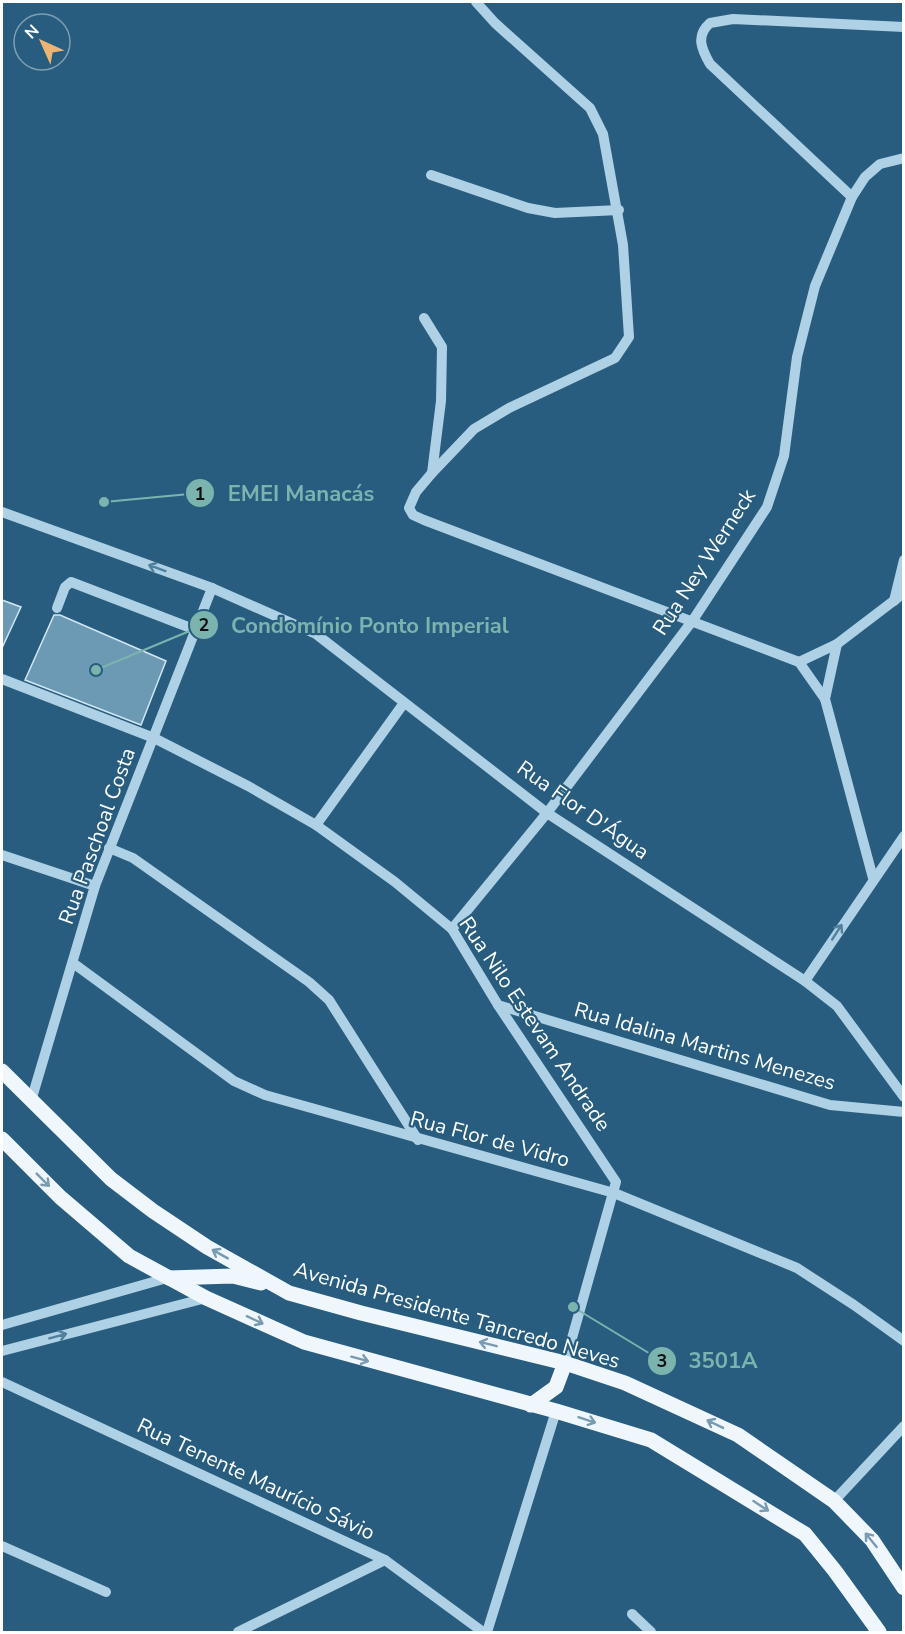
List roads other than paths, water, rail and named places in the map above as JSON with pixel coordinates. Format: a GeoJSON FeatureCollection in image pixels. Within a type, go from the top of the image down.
{"type":"FeatureCollection","features":[{"type":"Feature","properties":{"kind":"main road","name":"Avenida Presidente Tancredo Neves"},"geometry":{"type":"LineString","coordinates":[[2,1071],[111,1179],[153,1211],[207,1247],[289,1293],[565,1363],[625,1383],[738,1435],[834,1502],[872,1540],[903,1588]]}},
{"type":"Feature","properties":{"kind":"main road"},"geometry":{"type":"LineString","coordinates":[[2,1139],[60,1197],[129,1256],[206,1298],[304,1342],[556,1411],[651,1440],[805,1534],[835,1571],[876,1632]]}},
{"type":"Feature","properties":{"kind":"main road"},"geometry":{"type":"LineString","coordinates":[[167,1278],[233,1276],[289,1293]]}},
{"type":"Feature","properties":{"kind":"main road"},"geometry":{"type":"LineString","coordinates":[[531,1405],[556,1387],[565,1363]]}},
{"type":"Feature","properties":{"kind":"street"},"geometry":{"type":"LineString","coordinates":[[476,2],[495,23],[590,108],[603,134],[619,210],[629,337],[615,358],[492,417],[474,429],[432,473],[410,502],[409,508],[413,515],[800,662],[825,699],[873,878]]}},
{"type":"Feature","properties":{"kind":"street"},"geometry":{"type":"LineString","coordinates":[[852,198],[710,64],[700,47],[702,36],[710,23],[734,19],[903,27]]}},
{"type":"Feature","properties":{"kind":"street","name":"Rua Ney Werneck"},"geometry":{"type":"LineString","coordinates":[[452,928],[547,813],[693,620],[768,507],[784,456],[797,357],[815,286],[852,198],[865,177],[880,164],[903,158]]}},
{"type":"Feature","properties":{"kind":"street"},"geometry":{"type":"LineString","coordinates":[[431,175],[528,208],[555,213],[619,210]]}},
{"type":"Feature","properties":{"kind":"street"},"geometry":{"type":"LineString","coordinates":[[424,318],[442,347],[441,401],[432,473]]}},
{"type":"Feature","properties":{"kind":"street","name":"Rua Flor D'Água"},"geometry":{"type":"LineString","coordinates":[[2,512],[212,588],[316,634],[547,813],[805,981],[837,1006],[903,1097]]}},
{"type":"Feature","properties":{"kind":"street"},"geometry":{"type":"LineString","coordinates":[[894,601],[903,560]]}},
{"type":"Feature","properties":{"kind":"street"},"geometry":{"type":"LineString","coordinates":[[57,608],[65,587],[71,582],[196,630]]}},
{"type":"Feature","properties":{"kind":"street","name":"Rua Paschoal Costa"},"geometry":{"type":"LineString","coordinates":[[30,1101],[95,886],[212,588]]}},
{"type":"Feature","properties":{"kind":"street"},"geometry":{"type":"LineString","coordinates":[[800,662],[837,645],[903,593]]}},
{"type":"Feature","properties":{"kind":"street"},"geometry":{"type":"LineString","coordinates":[[825,699],[837,645]]}},
{"type":"Feature","properties":{"kind":"street","name":"Rua Nilo Estevam Andrade"},"geometry":{"type":"LineString","coordinates":[[2,679],[154,738],[197,758],[316,825],[452,928],[498,1005],[608,1166],[616,1182],[614,1193]]}},
{"type":"Feature","properties":{"kind":"street"},"geometry":{"type":"LineString","coordinates":[[316,825],[404,703]]}},
{"type":"Feature","properties":{"kind":"street"},"geometry":{"type":"LineString","coordinates":[[805,981],[903,836]]}},
{"type":"Feature","properties":{"kind":"street"},"geometry":{"type":"LineString","coordinates":[[109,848],[133,858],[309,982],[329,1000],[418,1140]]}},
{"type":"Feature","properties":{"kind":"street"},"geometry":{"type":"LineString","coordinates":[[2,855],[95,886]]}},
{"type":"Feature","properties":{"kind":"street","name":"Rua Flor de Vidro"},"geometry":{"type":"LineString","coordinates":[[73,963],[234,1081],[266,1095],[418,1140],[614,1193],[797,1268],[854,1305],[903,1341]]}},
{"type":"Feature","properties":{"kind":"street","name":"Rua Idalina Martins Menezes"},"geometry":{"type":"LineString","coordinates":[[498,1005],[831,1105],[903,1112]]}},
{"type":"Feature","properties":{"kind":"street"},"geometry":{"type":"LineString","coordinates":[[565,1363],[614,1193]]}},
{"type":"Feature","properties":{"kind":"street"},"geometry":{"type":"LineString","coordinates":[[2,1325],[167,1278]]}},
{"type":"Feature","properties":{"kind":"street"},"geometry":{"type":"LineString","coordinates":[[2,1351],[206,1298]]}},
{"type":"Feature","properties":{"kind":"street","name":"Rua Tenente Maurício Sávio"},"geometry":{"type":"LineString","coordinates":[[2,1382],[385,1560],[485,1632],[556,1411]]}},
{"type":"Feature","properties":{"kind":"street"},"geometry":{"type":"LineString","coordinates":[[834,1502],[903,1426]]}},
{"type":"Feature","properties":{"kind":"street"},"geometry":{"type":"LineString","coordinates":[[2,1546],[106,1592]]}},
{"type":"Feature","properties":{"kind":"street"},"geometry":{"type":"LineString","coordinates":[[238,1632],[385,1560]]}},
{"type":"Feature","properties":{"kind":"street"},"geometry":{"type":"LineString","coordinates":[[632,1614],[651,1632]]}},
{"type":"Feature","properties":{"kind":"place","name":"EMEI Manacás"},"geometry":{"type":"Point","coordinates":[104,502]}},
{"type":"Feature","properties":{"kind":"place","name":"Condomínio Ponto Imperial"},"geometry":{"type":"Point","coordinates":[96,670]}},
{"type":"Feature","properties":{"kind":"place","name":"3501A"},"geometry":{"type":"Point","coordinates":[573,1307]}}]}
